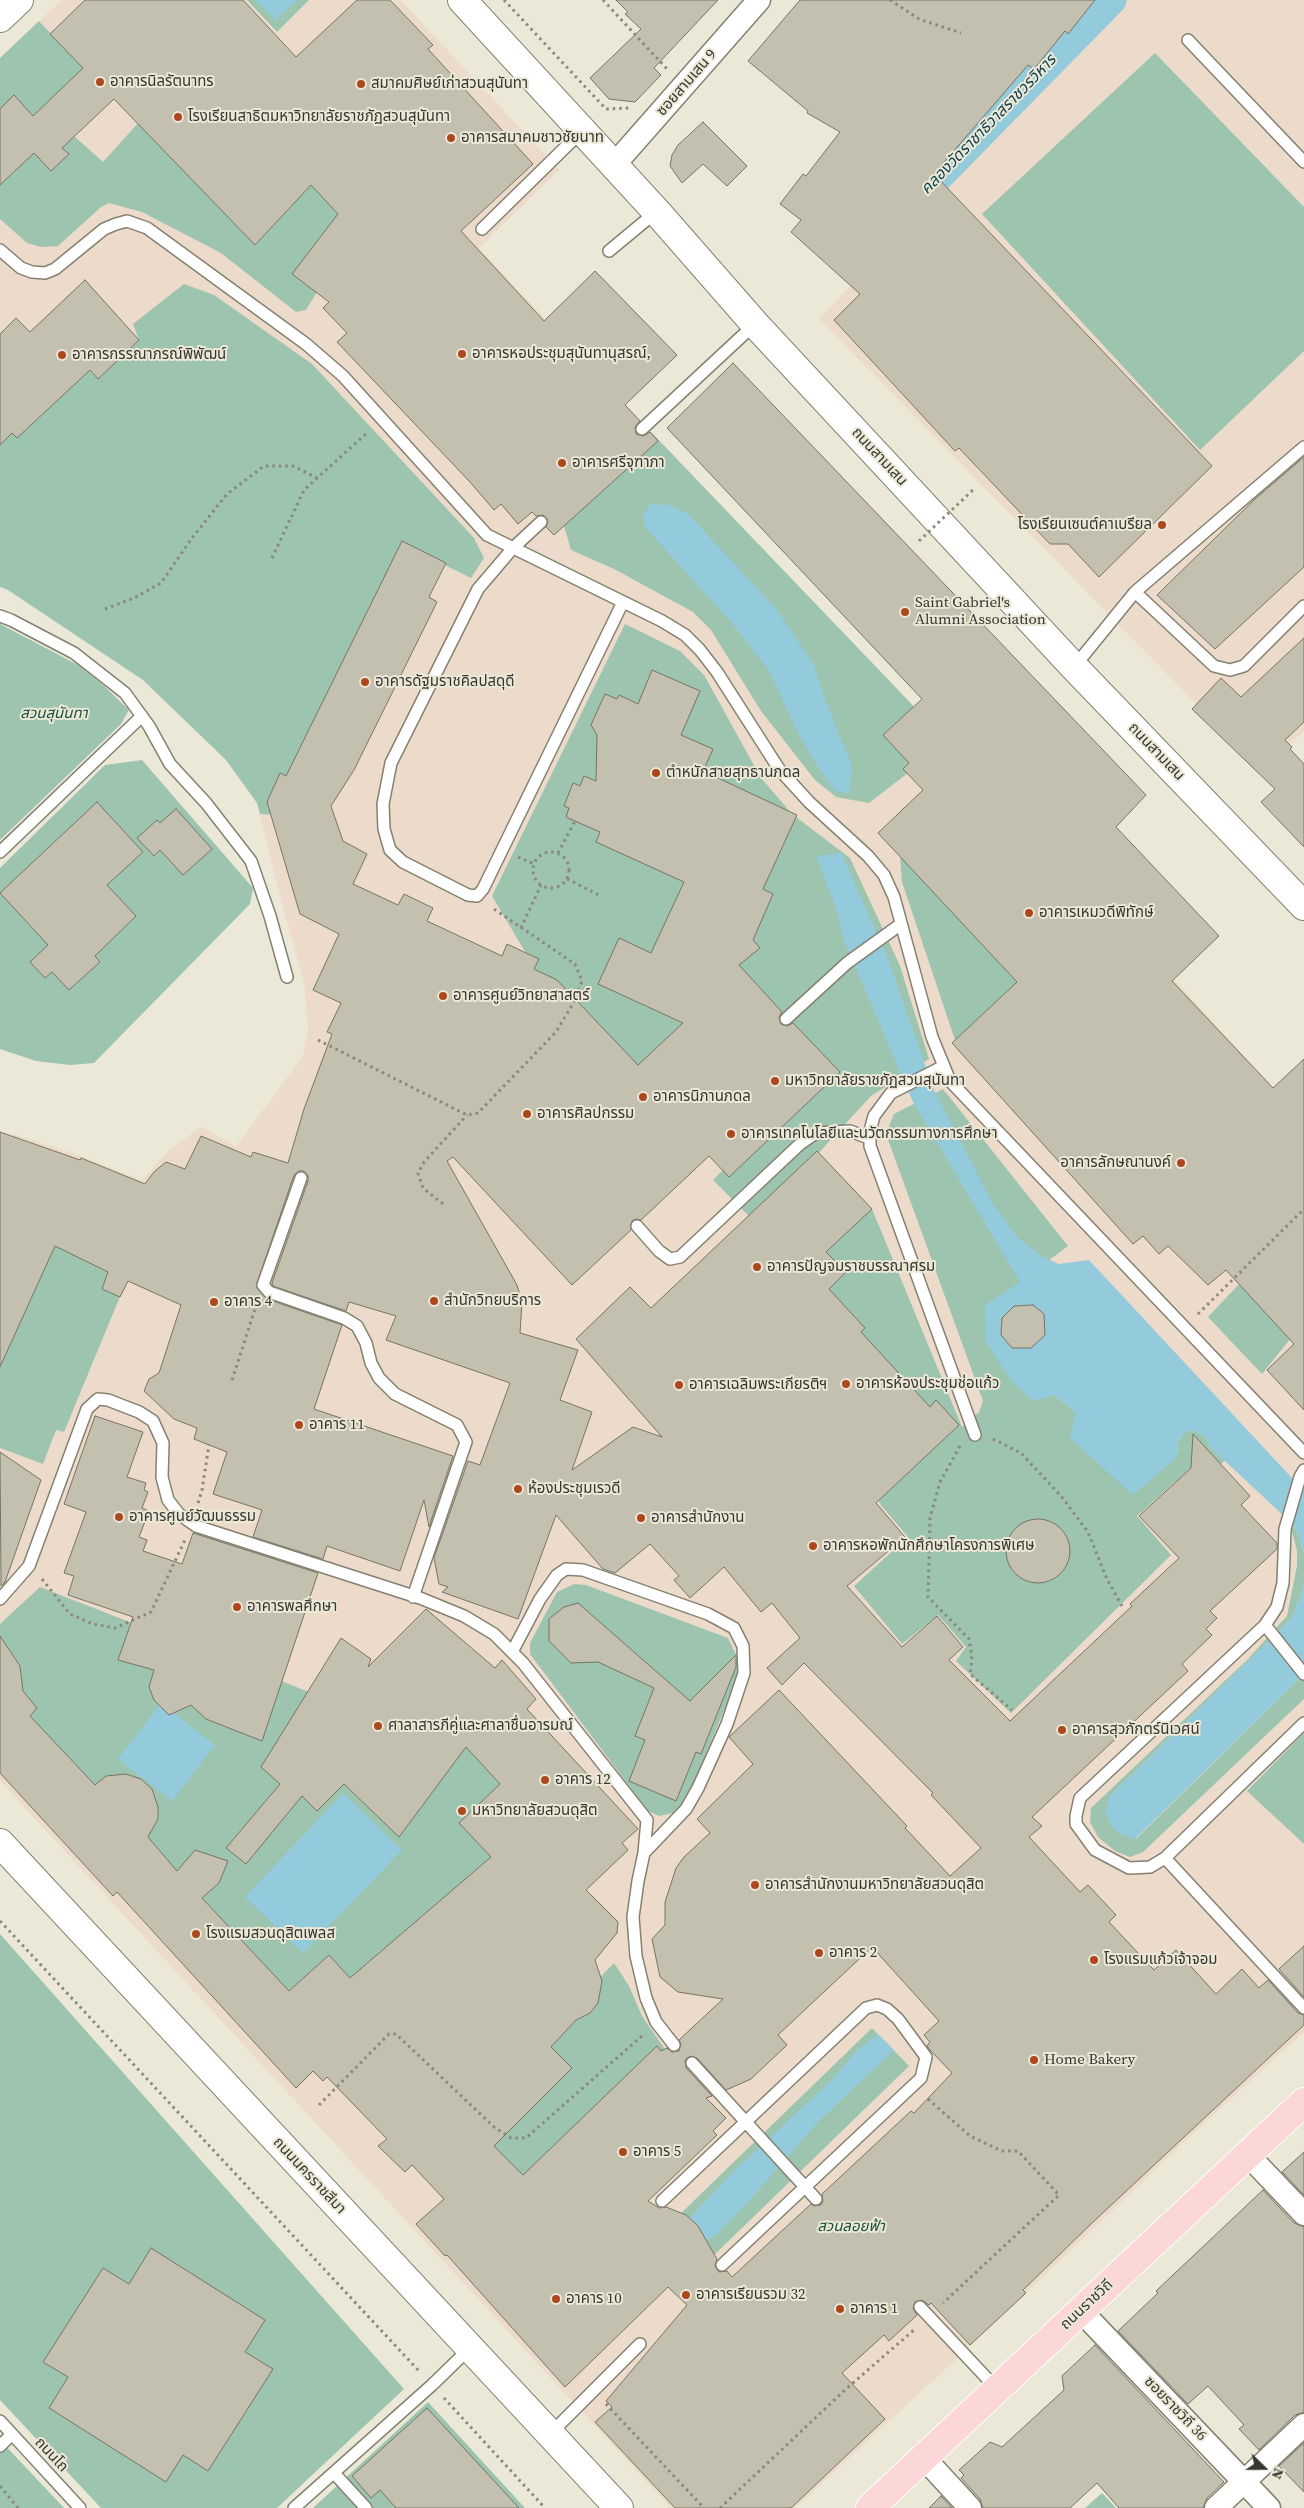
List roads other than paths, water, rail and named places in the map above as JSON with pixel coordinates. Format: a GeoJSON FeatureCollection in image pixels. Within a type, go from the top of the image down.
{"type":"FeatureCollection","features":[{"type":"Feature","properties":{"kind":"main road"},"geometry":{"type":"LineString","coordinates":[[0,18],[19,0]]}},
{"type":"Feature","properties":{"kind":"main road","name":"ถนนสามเสน"},"geometry":{"type":"LineString","coordinates":[[462,0],[614,165],[756,324],[1074,667],[1304,906]]}},
{"type":"Feature","properties":{"kind":"main road","name":"ถนนนครราชสีมา"},"geometry":{"type":"LineString","coordinates":[[0,1843],[619,2508]]}},
{"type":"Feature","properties":{"kind":"main road","name":"ถนนราชวิถี"},"geometry":{"type":"LineString","coordinates":[[870,2508],[1304,2102]]}},
{"type":"Feature","properties":{"kind":"street","name":"ซอยสามเสน 9"},"geometry":{"type":"LineString","coordinates":[[614,165],[759,0]]}},
{"type":"Feature","properties":{"kind":"street"},"geometry":{"type":"LineString","coordinates":[[1248,2154],[1304,2214]]}},
{"type":"Feature","properties":{"kind":"street","name":"ซอยราชวิถี 36"},"geometry":{"type":"LineString","coordinates":[[1081,2311],[1269,2508]]}},
{"type":"Feature","properties":{"kind":"street"},"geometry":{"type":"LineString","coordinates":[[1216,2508],[1304,2425]]}},
{"type":"Feature","properties":{"kind":"street"},"geometry":{"type":"LineString","coordinates":[[924,2458],[970,2508]]}},
{"type":"Feature","properties":{"kind":"lane"},"geometry":{"type":"LineString","coordinates":[[1188,40],[1304,162]]}},
{"type":"Feature","properties":{"kind":"lane"},"geometry":{"type":"LineString","coordinates":[[482,229],[582,131]]}},
{"type":"Feature","properties":{"kind":"lane"},"geometry":{"type":"LineString","coordinates":[[610,251],[656,212]]}},
{"type":"Feature","properties":{"kind":"lane"},"geometry":{"type":"LineString","coordinates":[[0,250],[21,268],[32,272],[44,273],[55,269],[104,229],[127,221],[139,224],[232,288],[306,344],[343,376],[487,535],[685,634],[700,650],[779,769],[809,802],[868,856],[884,875],[894,897],[932,1037],[950,1081],[1304,1453]]}},
{"type":"Feature","properties":{"kind":"lane"},"geometry":{"type":"LineString","coordinates":[[642,429],[756,324]]}},
{"type":"Feature","properties":{"kind":"lane"},"geometry":{"type":"LineString","coordinates":[[1074,667],[1135,592],[1304,447]]}},
{"type":"Feature","properties":{"kind":"lane"},"geometry":{"type":"LineString","coordinates":[[542,522],[513,548],[478,589],[391,763],[382,804],[384,829],[390,850],[403,862],[468,895],[477,896],[483,889],[623,602]]}},
{"type":"Feature","properties":{"kind":"lane"},"geometry":{"type":"LineString","coordinates":[[1135,592],[1214,666],[1230,670],[1244,666],[1304,606]]}},
{"type":"Feature","properties":{"kind":"lane"},"geometry":{"type":"LineString","coordinates":[[0,616],[74,654],[125,693],[142,716],[170,764],[206,803],[251,861],[270,916],[287,977]]}},
{"type":"Feature","properties":{"kind":"lane"},"geometry":{"type":"LineString","coordinates":[[0,852],[142,716]]}},
{"type":"Feature","properties":{"kind":"lane"},"geometry":{"type":"LineString","coordinates":[[786,1018],[847,963],[902,924]]}},
{"type":"Feature","properties":{"kind":"lane"},"geometry":{"type":"LineString","coordinates":[[944,1066],[890,1093],[874,1116],[869,1138],[870,1146],[975,1435]]}},
{"type":"Feature","properties":{"kind":"lane"},"geometry":{"type":"LineString","coordinates":[[637,1226],[659,1251],[670,1259],[680,1257],[800,1144],[816,1133],[850,1131],[869,1138]]}},
{"type":"Feature","properties":{"kind":"lane"},"geometry":{"type":"LineString","coordinates":[[301,1178],[264,1285],[269,1292],[344,1318],[357,1326],[366,1344],[371,1363],[379,1378],[396,1394],[457,1425],[466,1442],[412,1597]]}},
{"type":"Feature","properties":{"kind":"lane"},"geometry":{"type":"LineString","coordinates":[[0,1599],[29,1566],[86,1409],[98,1399],[108,1400],[139,1412],[153,1421],[163,1443],[162,1477],[168,1500],[179,1514],[196,1526],[412,1597],[464,1616],[494,1634],[523,1663],[647,1820],[644,1853],[633,1917],[635,1946],[646,1998],[656,2022],[674,2045]]}},
{"type":"Feature","properties":{"kind":"lane"},"geometry":{"type":"LineString","coordinates":[[1302,1474],[1285,1529],[1283,1583],[1278,1607],[1268,1628],[1080,1798],[1076,1810],[1076,1824],[1095,1850],[1129,1868],[1150,1867],[1165,1858],[1304,1723]]}},
{"type":"Feature","properties":{"kind":"lane"},"geometry":{"type":"LineString","coordinates":[[512,1652],[540,1599],[557,1575],[566,1569],[583,1570],[708,1614],[734,1628],[743,1646],[744,1673],[727,1724],[698,1788],[686,1809],[644,1853]]}},
{"type":"Feature","properties":{"kind":"lane"},"geometry":{"type":"LineString","coordinates":[[1268,1628],[1304,1674]]}},
{"type":"Feature","properties":{"kind":"lane"},"geometry":{"type":"LineString","coordinates":[[1165,1858],[1304,2008]]}},
{"type":"Feature","properties":{"kind":"lane"},"geometry":{"type":"LineString","coordinates":[[662,2201],[866,2008],[877,2006],[887,2008],[898,2019],[926,2057],[922,2078],[722,2265]]}},
{"type":"Feature","properties":{"kind":"lane"},"geometry":{"type":"LineString","coordinates":[[692,2063],[816,2199]]}},
{"type":"Feature","properties":{"kind":"lane"},"geometry":{"type":"LineString","coordinates":[[920,2307],[997,2389]]}},
{"type":"Feature","properties":{"kind":"lane"},"geometry":{"type":"LineString","coordinates":[[550,2434],[640,2344]]}},
{"type":"Feature","properties":{"kind":"lane"},"geometry":{"type":"LineString","coordinates":[[294,2508],[432,2386],[470,2348]]}},
{"type":"Feature","properties":{"kind":"lane","name":"ถนนโถ"},"geometry":{"type":"LineString","coordinates":[[0,2421],[80,2508]]}},
{"type":"Feature","properties":{"kind":"lane"},"geometry":{"type":"LineString","coordinates":[[0,2446],[12,2434]]}},
{"type":"Feature","properties":{"kind":"lane"},"geometry":{"type":"LineString","coordinates":[[334,2473],[366,2508]]}},
{"type":"Feature","properties":{"kind":"water"},"geometry":{"type":"Polygon","coordinates":[[[255,0],[297,0],[276,20],[255,0]]]}},
{"type":"Feature","properties":{"kind":"water"},"geometry":{"type":"Polygon","coordinates":[[[651,504],[669,505],[688,514],[777,610],[814,665],[826,702],[852,766],[849,794],[835,791],[816,764],[799,735],[768,669],[730,621],[645,527],[643,515],[651,504]]]}},
{"type":"Feature","properties":{"kind":"water"},"geometry":{"type":"Polygon","coordinates":[[[841,853],[888,958],[933,1088],[993,1204],[1017,1237],[1041,1256],[1059,1264],[1089,1260],[1304,1491],[1304,1553],[1298,1533],[1285,1517],[1210,1447],[1207,1440],[1201,1434],[1192,1430],[1184,1433],[1178,1442],[1177,1457],[1133,1495],[1070,1438],[1076,1413],[1054,1395],[1033,1401],[1012,1382],[986,1342],[985,1305],[1020,1282],[913,1102],[845,943],[836,908],[816,856],[841,853]]]}},
{"type":"Feature","properties":{"kind":"water"},"geometry":{"type":"Polygon","coordinates":[[[1304,1582],[1304,1674],[1135,1839],[1120,1834],[1112,1827],[1105,1812],[1110,1796],[1291,1619],[1301,1596],[1304,1582]]]}},
{"type":"Feature","properties":{"kind":"water"},"geometry":{"type":"Polygon","coordinates":[[[161,1703],[215,1745],[172,1801],[118,1759],[161,1703]]]}},
{"type":"Feature","properties":{"kind":"water"},"geometry":{"type":"Polygon","coordinates":[[[343,1793],[402,1850],[303,1953],[245,1897],[343,1793]]]}},
{"type":"Feature","properties":{"kind":"water"},"geometry":{"type":"Polygon","coordinates":[[[878,2034],[894,2050],[818,2122],[749,2201],[715,2236],[705,2241],[680,2228],[735,2170],[832,2080],[856,2051],[878,2034]]]}},
{"type":"Feature","properties":{"kind":"waterway","name":"คลองวัดราชาธิวาสราชวรวิหาร"},"geometry":{"type":"LineString","coordinates":[[911,205],[1112,0]]}},
{"type":"Feature","properties":{"kind":"place","name":"อาคารนิลรัตนาทร"},"geometry":{"type":"Point","coordinates":[100,82]}},
{"type":"Feature","properties":{"kind":"place","name":"สมาคมศิษย์เก่าสวนสุนันทา"},"geometry":{"type":"Point","coordinates":[361,84]}},
{"type":"Feature","properties":{"kind":"place","name":"โรงเรียนสาธิตมหาวิทยาลัยราชภัฏสวนสุนันทา"},"geometry":{"type":"Point","coordinates":[178,117]}},
{"type":"Feature","properties":{"kind":"place","name":"อาคารสมาคมชาวชัยนาท"},"geometry":{"type":"Point","coordinates":[451,138]}},
{"type":"Feature","properties":{"kind":"place","name":"อาคารหอประชุมสุนันทานุสรณ์,"},"geometry":{"type":"Point","coordinates":[462,354]}},
{"type":"Feature","properties":{"kind":"place","name":"อาคารกรรณาภรณ์พิพัฒน์"},"geometry":{"type":"Point","coordinates":[62,355]}},
{"type":"Feature","properties":{"kind":"place","name":"อาคารศรีจุฑาภา"},"geometry":{"type":"Point","coordinates":[562,463]}},
{"type":"Feature","properties":{"kind":"place","name":"โรงเรียนเซนต์คาเบรียล"},"geometry":{"type":"Point","coordinates":[1162,525]}},
{"type":"Feature","properties":{"kind":"place","name":"Saint Gabriel's Alumni Association"},"geometry":{"type":"Point","coordinates":[905,612]}},
{"type":"Feature","properties":{"kind":"place","name":"อาคารดัฐมราชคิลปสดุดี"},"geometry":{"type":"Point","coordinates":[365,682]}},
{"type":"Feature","properties":{"kind":"place","name":"ตำหนักสายสุทธานภดล"},"geometry":{"type":"Point","coordinates":[656,773]}},
{"type":"Feature","properties":{"kind":"place","name":"อาคารเหมวดีพิทักษ์"},"geometry":{"type":"Point","coordinates":[1029,913]}},
{"type":"Feature","properties":{"kind":"place","name":"อาคารศูนย์วิทยาสาสตร์"},"geometry":{"type":"Point","coordinates":[443,996]}},
{"type":"Feature","properties":{"kind":"place","name":"มหาวิทยาลัยราชภัฏสวนสุนันทา"},"geometry":{"type":"Point","coordinates":[775,1081]}},
{"type":"Feature","properties":{"kind":"place","name":"อาคารนิภานภดล"},"geometry":{"type":"Point","coordinates":[643,1097]}},
{"type":"Feature","properties":{"kind":"place","name":"อาคารศิลปกรรม"},"geometry":{"type":"Point","coordinates":[527,1114]}},
{"type":"Feature","properties":{"kind":"place","name":"อาคารเทคโนโลยีและนวัตกรรมทางการศึกษา"},"geometry":{"type":"Point","coordinates":[731,1134]}},
{"type":"Feature","properties":{"kind":"place","name":"อาคารลักษณานงค์"},"geometry":{"type":"Point","coordinates":[1181,1163]}},
{"type":"Feature","properties":{"kind":"place","name":"อาคารปัญจมราชบรรณาศรม"},"geometry":{"type":"Point","coordinates":[757,1267]}},
{"type":"Feature","properties":{"kind":"place","name":"สำนักวิทยบริการ"},"geometry":{"type":"Point","coordinates":[434,1301]}},
{"type":"Feature","properties":{"kind":"place","name":"อาคาร 4"},"geometry":{"type":"Point","coordinates":[214,1302]}},
{"type":"Feature","properties":{"kind":"place","name":"อาคารห้องประชุมช่อแก้ว"},"geometry":{"type":"Point","coordinates":[846,1384]}},
{"type":"Feature","properties":{"kind":"place","name":"อาคารเฉลิมพระเกียรติฯ"},"geometry":{"type":"Point","coordinates":[679,1385]}},
{"type":"Feature","properties":{"kind":"place","name":"อาคาร 11"},"geometry":{"type":"Point","coordinates":[299,1425]}},
{"type":"Feature","properties":{"kind":"place","name":"ห้องประชุมเรวดี"},"geometry":{"type":"Point","coordinates":[518,1489]}},
{"type":"Feature","properties":{"kind":"place","name":"อาคารศูนย์วัฒนธรรม"},"geometry":{"type":"Point","coordinates":[119,1517]}},
{"type":"Feature","properties":{"kind":"place","name":"อาคารสำนักงาน"},"geometry":{"type":"Point","coordinates":[641,1518]}},
{"type":"Feature","properties":{"kind":"place","name":"อาคารหอพักนักศึกษาโครงการพิเศษ"},"geometry":{"type":"Point","coordinates":[813,1546]}},
{"type":"Feature","properties":{"kind":"place","name":"อาคารพลศึกษา"},"geometry":{"type":"Point","coordinates":[237,1607]}},
{"type":"Feature","properties":{"kind":"place","name":"ศาลาสารภีคู่และศาลาชื่นอารมณ์"},"geometry":{"type":"Point","coordinates":[378,1726]}},
{"type":"Feature","properties":{"kind":"place","name":"อาคารสุวภักตร์นิเวศน์"},"geometry":{"type":"Point","coordinates":[1062,1730]}},
{"type":"Feature","properties":{"kind":"place","name":"อาคาร 12"},"geometry":{"type":"Point","coordinates":[545,1780]}},
{"type":"Feature","properties":{"kind":"place","name":"มหาวิทยาลัยสวนดุสิต"},"geometry":{"type":"Point","coordinates":[462,1811]}},
{"type":"Feature","properties":{"kind":"place","name":"อาคารสำนักงานมหาวิทยาลัยสวนดุสิต"},"geometry":{"type":"Point","coordinates":[755,1885]}},
{"type":"Feature","properties":{"kind":"place","name":"โรงแรมสวนดุสิตเพลส"},"geometry":{"type":"Point","coordinates":[196,1934]}},
{"type":"Feature","properties":{"kind":"place","name":"อาคาร 2"},"geometry":{"type":"Point","coordinates":[819,1953]}},
{"type":"Feature","properties":{"kind":"place","name":"โรงแรมแก้วเจ้าจอม"},"geometry":{"type":"Point","coordinates":[1094,1960]}},
{"type":"Feature","properties":{"kind":"place","name":"Home Bakery"},"geometry":{"type":"Point","coordinates":[1034,2060]}},
{"type":"Feature","properties":{"kind":"place","name":"อาคาร 5"},"geometry":{"type":"Point","coordinates":[623,2152]}},
{"type":"Feature","properties":{"kind":"place","name":"อาคารเรียนรวม 32"},"geometry":{"type":"Point","coordinates":[686,2295]}},
{"type":"Feature","properties":{"kind":"place","name":"อาคาร 10"},"geometry":{"type":"Point","coordinates":[556,2299]}},
{"type":"Feature","properties":{"kind":"place","name":"อาคาร 1"},"geometry":{"type":"Point","coordinates":[840,2309]}},
{"type":"Feature","properties":{"kind":"park label","name":"สวนสุนันทา"},"geometry":{"type":"Point","coordinates":[54,714]}},
{"type":"Feature","properties":{"kind":"park label","name":"สวนลอยฟ้า"},"geometry":{"type":"Point","coordinates":[851,2227]}}]}
